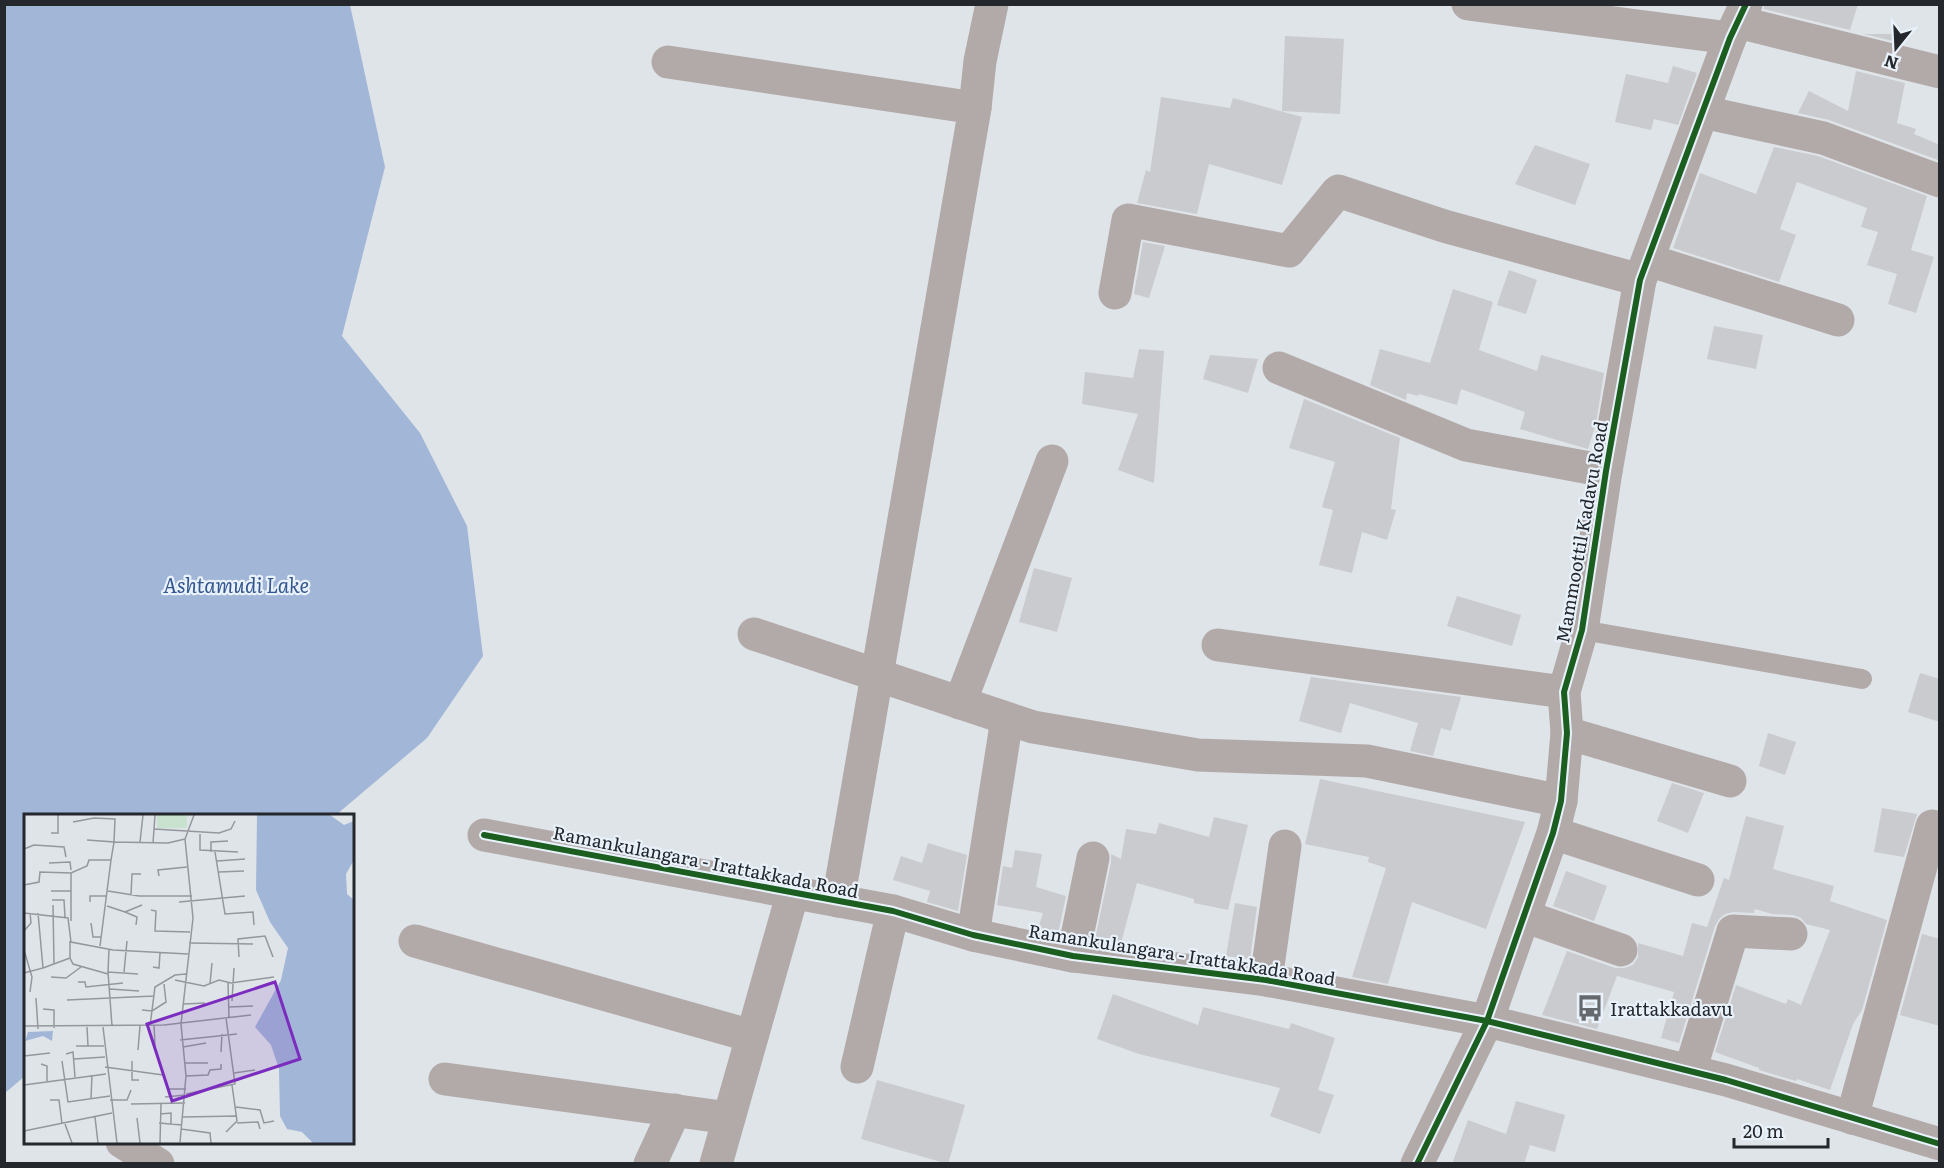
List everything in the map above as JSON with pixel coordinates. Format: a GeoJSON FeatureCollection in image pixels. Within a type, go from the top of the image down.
{"type":"FeatureCollection","features":[{"type":"Feature","properties":{"kind":"street"},"geometry":{"type":"LineString","coordinates":[[838,901],[975,108],[980,61],[992,4]]}},
{"type":"Feature","properties":{"kind":"street"},"geometry":{"type":"LineString","coordinates":[[1468,4],[1738,21],[1940,72]]}},
{"type":"Feature","properties":{"kind":"street","name":"Mammoottil Kadavu Road"},"geometry":{"type":"LineString","coordinates":[[1417,1164],[1487,1021],[1553,833],[1561,801],[1567,733],[1564,692],[1582,630],[1606,471],[1644,270],[1738,21]]}},
{"type":"Feature","properties":{"kind":"street"},"geometry":{"type":"LineString","coordinates":[[668,62],[975,108]]}},
{"type":"Feature","properties":{"kind":"street"},"geometry":{"type":"LineString","coordinates":[[1703,112],[1823,138],[1940,181]]}},
{"type":"Feature","properties":{"kind":"street"},"geometry":{"type":"LineString","coordinates":[[1115,293],[1128,220],[1289,251],[1338,191],[1444,226],[1644,270],[1838,320]]}},
{"type":"Feature","properties":{"kind":"street"},"geometry":{"type":"LineString","coordinates":[[1278,368],[1466,445],[1606,471]]}},
{"type":"Feature","properties":{"kind":"street"},"geometry":{"type":"LineString","coordinates":[[960,703],[1052,461]]}},
{"type":"Feature","properties":{"kind":"street"},"geometry":{"type":"LineString","coordinates":[[754,634],[1033,727],[1198,754],[1367,761],[1561,801]]}},
{"type":"Feature","properties":{"kind":"street"},"geometry":{"type":"LineString","coordinates":[[1218,645],[1564,692]]}},
{"type":"Feature","properties":{"kind":"street"},"geometry":{"type":"LineString","coordinates":[[973,935],[1007,718]]}},
{"type":"Feature","properties":{"kind":"street"},"geometry":{"type":"LineString","coordinates":[[1567,733],[1730,781]]}},
{"type":"Feature","properties":{"kind":"street"},"geometry":{"type":"LineString","coordinates":[[1852,1118],[1932,826]]}},
{"type":"Feature","properties":{"kind":"street"},"geometry":{"type":"LineString","coordinates":[[1553,833],[1698,880]]}},
{"type":"Feature","properties":{"kind":"street","name":"Ramankulangara - Irattakkada Road"},"geometry":{"type":"LineString","coordinates":[[484,835],[893,911],[973,935],[1072,956],[1266,980],[1487,1021],[1689,1071],[1852,1118],[1923,1148]]}},
{"type":"Feature","properties":{"kind":"street"},"geometry":{"type":"LineString","coordinates":[[1266,980],[1285,846]]}},
{"type":"Feature","properties":{"kind":"street"},"geometry":{"type":"LineString","coordinates":[[1072,956],[1093,858]]}},
{"type":"Feature","properties":{"kind":"street"},"geometry":{"type":"LineString","coordinates":[[716,1164],[793,892]]}},
{"type":"Feature","properties":{"kind":"street"},"geometry":{"type":"LineString","coordinates":[[857,1068],[893,911]]}},
{"type":"Feature","properties":{"kind":"street"},"geometry":{"type":"LineString","coordinates":[[1524,916],[1621,950]]}},
{"type":"Feature","properties":{"kind":"street"},"geometry":{"type":"LineString","coordinates":[[1689,1071],[1733,931],[1791,934]]}},
{"type":"Feature","properties":{"kind":"street"},"geometry":{"type":"LineString","coordinates":[[414,941],[752,1035]]}},
{"type":"Feature","properties":{"kind":"street"},"geometry":{"type":"LineString","coordinates":[[445,1079],[729,1118]]}},
{"type":"Feature","properties":{"kind":"street"},"geometry":{"type":"LineString","coordinates":[[650,1164],[675,1110]]}},
{"type":"Feature","properties":{"kind":"street"},"geometry":{"type":"LineString","coordinates":[[124,1144],[158,1164]]}},
{"type":"Feature","properties":{"kind":"lane"},"geometry":{"type":"LineString","coordinates":[[1582,630],[1862,680]]}},
{"type":"Feature","properties":{"kind":"water","name":"Ashtamudi Lake"},"geometry":{"type":"Polygon","coordinates":[[[5,4],[350,5],[385,167],[342,336],[420,433],[467,526],[483,656],[427,738],[337,814],[24,814],[24,1077],[5,1093],[5,4]]]}},
{"type":"Feature","properties":{"kind":"building"},"geometry":{"type":"Polygon","coordinates":[[[1764,4],[1858,4],[1850,30],[1764,9],[1764,4]]]}},
{"type":"Feature","properties":{"kind":"building"},"geometry":{"type":"Polygon","coordinates":[[[1864,34],[1901,34],[1901,43],[1864,34]]]}},
{"type":"Feature","properties":{"kind":"building"},"geometry":{"type":"Polygon","coordinates":[[[1285,36],[1344,39],[1340,114],[1282,111],[1285,36]]]}},
{"type":"Feature","properties":{"kind":"building"},"geometry":{"type":"Polygon","coordinates":[[[1673,66],[1697,73],[1678,125],[1654,119],[1651,130],[1615,122],[1626,74],[1668,83],[1673,66]]]}},
{"type":"Feature","properties":{"kind":"building"},"geometry":{"type":"Polygon","coordinates":[[[1856,71],[1905,83],[1897,123],[1916,129],[1914,134],[1940,145],[1938,160],[1829,120],[1798,113],[1809,91],[1848,111],[1856,71]]]}},
{"type":"Feature","properties":{"kind":"building"},"geometry":{"type":"Polygon","coordinates":[[[1161,97],[1230,108],[1233,98],[1302,117],[1282,185],[1209,164],[1197,214],[1137,203],[1146,170],[1150,172],[1161,97]]]}},
{"type":"Feature","properties":{"kind":"building"},"geometry":{"type":"Polygon","coordinates":[[[1535,145],[1590,164],[1575,205],[1515,184],[1535,145]]]}},
{"type":"Feature","properties":{"kind":"building"},"geometry":{"type":"Polygon","coordinates":[[[1774,147],[1818,156],[1927,196],[1911,250],[1934,257],[1916,313],[1888,304],[1897,274],[1867,265],[1878,232],[1861,227],[1867,208],[1797,182],[1780,229],[1796,235],[1779,282],[1673,248],[1700,173],[1756,194],[1774,147]]]}},
{"type":"Feature","properties":{"kind":"building"},"geometry":{"type":"Polygon","coordinates":[[[1143,242],[1165,246],[1149,298],[1134,294],[1143,242]]]}},
{"type":"Feature","properties":{"kind":"building"},"geometry":{"type":"Polygon","coordinates":[[[1509,270],[1537,280],[1526,314],[1497,305],[1509,270]]]}},
{"type":"Feature","properties":{"kind":"building"},"geometry":{"type":"Polygon","coordinates":[[[1453,289],[1493,302],[1479,350],[1537,371],[1541,355],[1604,373],[1596,423],[1588,449],[1520,429],[1525,412],[1461,389],[1457,405],[1419,394],[1418,396],[1407,393],[1406,400],[1370,385],[1380,349],[1430,363],[1453,289]]]}},
{"type":"Feature","properties":{"kind":"building"},"geometry":{"type":"Polygon","coordinates":[[[1714,326],[1763,335],[1756,369],[1707,359],[1714,326]]]}},
{"type":"Feature","properties":{"kind":"building"},"geometry":{"type":"Polygon","coordinates":[[[1139,349],[1164,351],[1154,483],[1118,470],[1138,414],[1082,404],[1085,372],[1133,378],[1139,349]]]}},
{"type":"Feature","properties":{"kind":"building"},"geometry":{"type":"Polygon","coordinates":[[[1210,355],[1258,359],[1248,393],[1203,379],[1210,355]]]}},
{"type":"Feature","properties":{"kind":"building"},"geometry":{"type":"Polygon","coordinates":[[[1304,399],[1400,438],[1391,509],[1396,510],[1387,540],[1362,532],[1352,573],[1319,565],[1333,510],[1322,507],[1335,462],[1289,448],[1304,399]]]}},
{"type":"Feature","properties":{"kind":"building"},"geometry":{"type":"Polygon","coordinates":[[[1034,568],[1072,578],[1057,632],[1019,622],[1034,568]]]}},
{"type":"Feature","properties":{"kind":"building"},"geometry":{"type":"Polygon","coordinates":[[[1457,596],[1521,615],[1512,646],[1447,626],[1457,596]]]}},
{"type":"Feature","properties":{"kind":"building"},"geometry":{"type":"Polygon","coordinates":[[[1920,673],[1940,679],[1940,722],[1908,712],[1920,673]]]}},
{"type":"Feature","properties":{"kind":"building"},"geometry":{"type":"Polygon","coordinates":[[[1311,677],[1461,697],[1451,731],[1441,728],[1433,756],[1410,751],[1418,723],[1350,703],[1341,733],[1299,721],[1311,677]]]}},
{"type":"Feature","properties":{"kind":"building"},"geometry":{"type":"Polygon","coordinates":[[[1768,733],[1796,742],[1785,775],[1759,766],[1768,733]]]}},
{"type":"Feature","properties":{"kind":"building"},"geometry":{"type":"Polygon","coordinates":[[[1320,779],[1525,822],[1486,929],[1412,902],[1388,984],[1352,977],[1386,868],[1368,862],[1369,857],[1305,844],[1320,779]]]}},
{"type":"Feature","properties":{"kind":"building"},"geometry":{"type":"Polygon","coordinates":[[[1672,783],[1704,793],[1688,833],[1657,821],[1672,783]]]}},
{"type":"Feature","properties":{"kind":"building"},"geometry":{"type":"Polygon","coordinates":[[[1882,808],[1917,814],[1904,857],[1874,852],[1882,808]]]}},
{"type":"Feature","properties":{"kind":"building"},"geometry":{"type":"Polygon","coordinates":[[[1746,816],[1784,826],[1773,869],[1834,886],[1830,901],[1887,920],[1862,1010],[1853,1024],[1830,1090],[1759,1070],[1759,1068],[1715,1052],[1736,985],[1786,1004],[1788,999],[1801,1005],[1830,930],[1806,924],[1801,918],[1793,915],[1772,914],[1755,909],[1754,913],[1733,912],[1719,919],[1679,1043],[1661,1038],[1674,992],[1617,976],[1597,1029],[1542,1015],[1567,951],[1615,968],[1633,965],[1638,957],[1638,943],[1683,956],[1692,923],[1707,927],[1724,878],[1729,880],[1746,816]]]}},
{"type":"Feature","properties":{"kind":"building"},"geometry":{"type":"Polygon","coordinates":[[[1214,817],[1248,825],[1228,910],[1194,903],[1194,899],[1137,883],[1121,943],[1095,940],[1111,854],[1121,859],[1126,829],[1156,834],[1159,823],[1209,837],[1214,817]]]}},
{"type":"Feature","properties":{"kind":"building"},"geometry":{"type":"Polygon","coordinates":[[[928,843],[967,855],[958,911],[927,902],[930,891],[893,880],[901,856],[922,863],[928,843]]]}},
{"type":"Feature","properties":{"kind":"building"},"geometry":{"type":"Polygon","coordinates":[[[1015,850],[1042,854],[1036,887],[1066,896],[1058,934],[1038,929],[1043,913],[997,905],[1003,866],[1012,868],[1015,850]]]}},
{"type":"Feature","properties":{"kind":"building"},"geometry":{"type":"Polygon","coordinates":[[[1566,871],[1607,886],[1594,921],[1553,906],[1566,871]]]}},
{"type":"Feature","properties":{"kind":"building"},"geometry":{"type":"Polygon","coordinates":[[[1235,903],[1257,907],[1250,959],[1226,956],[1235,903]]]}},
{"type":"Feature","properties":{"kind":"building"},"geometry":{"type":"Polygon","coordinates":[[[1922,934],[1940,939],[1940,1026],[1900,1015],[1922,934]]]}},
{"type":"Feature","properties":{"kind":"building"},"geometry":{"type":"Polygon","coordinates":[[[1113,994],[1198,1025],[1203,1007],[1289,1029],[1291,1023],[1335,1038],[1318,1090],[1334,1095],[1320,1134],[1270,1116],[1280,1088],[1139,1054],[1097,1039],[1113,994]]]}},
{"type":"Feature","properties":{"kind":"building"},"geometry":{"type":"Polygon","coordinates":[[[877,1080],[965,1105],[948,1164],[861,1139],[877,1080]]]}},
{"type":"Feature","properties":{"kind":"building"},"geometry":{"type":"Polygon","coordinates":[[[1516,1101],[1565,1115],[1555,1152],[1530,1145],[1524,1164],[1452,1164],[1468,1120],[1506,1134],[1516,1101]]]}},
{"type":"Feature","properties":{"kind":"cycle path"},"geometry":{"type":"LineString","coordinates":[[1417,1164],[1487,1021],[1553,833],[1561,801],[1567,733],[1564,692],[1582,630],[1606,471],[1640,280],[1730,38],[1746,4]]}},
{"type":"Feature","properties":{"kind":"cycle path"},"geometry":{"type":"LineString","coordinates":[[484,835],[893,911],[973,935],[1073,956],[1266,980],[1487,1021],[1726,1080],[1940,1144]]}},
{"type":"Feature","properties":{"kind":"place","name":"Irattakkadavu"},"geometry":{"type":"Point","coordinates":[1590,1008]}}]}
